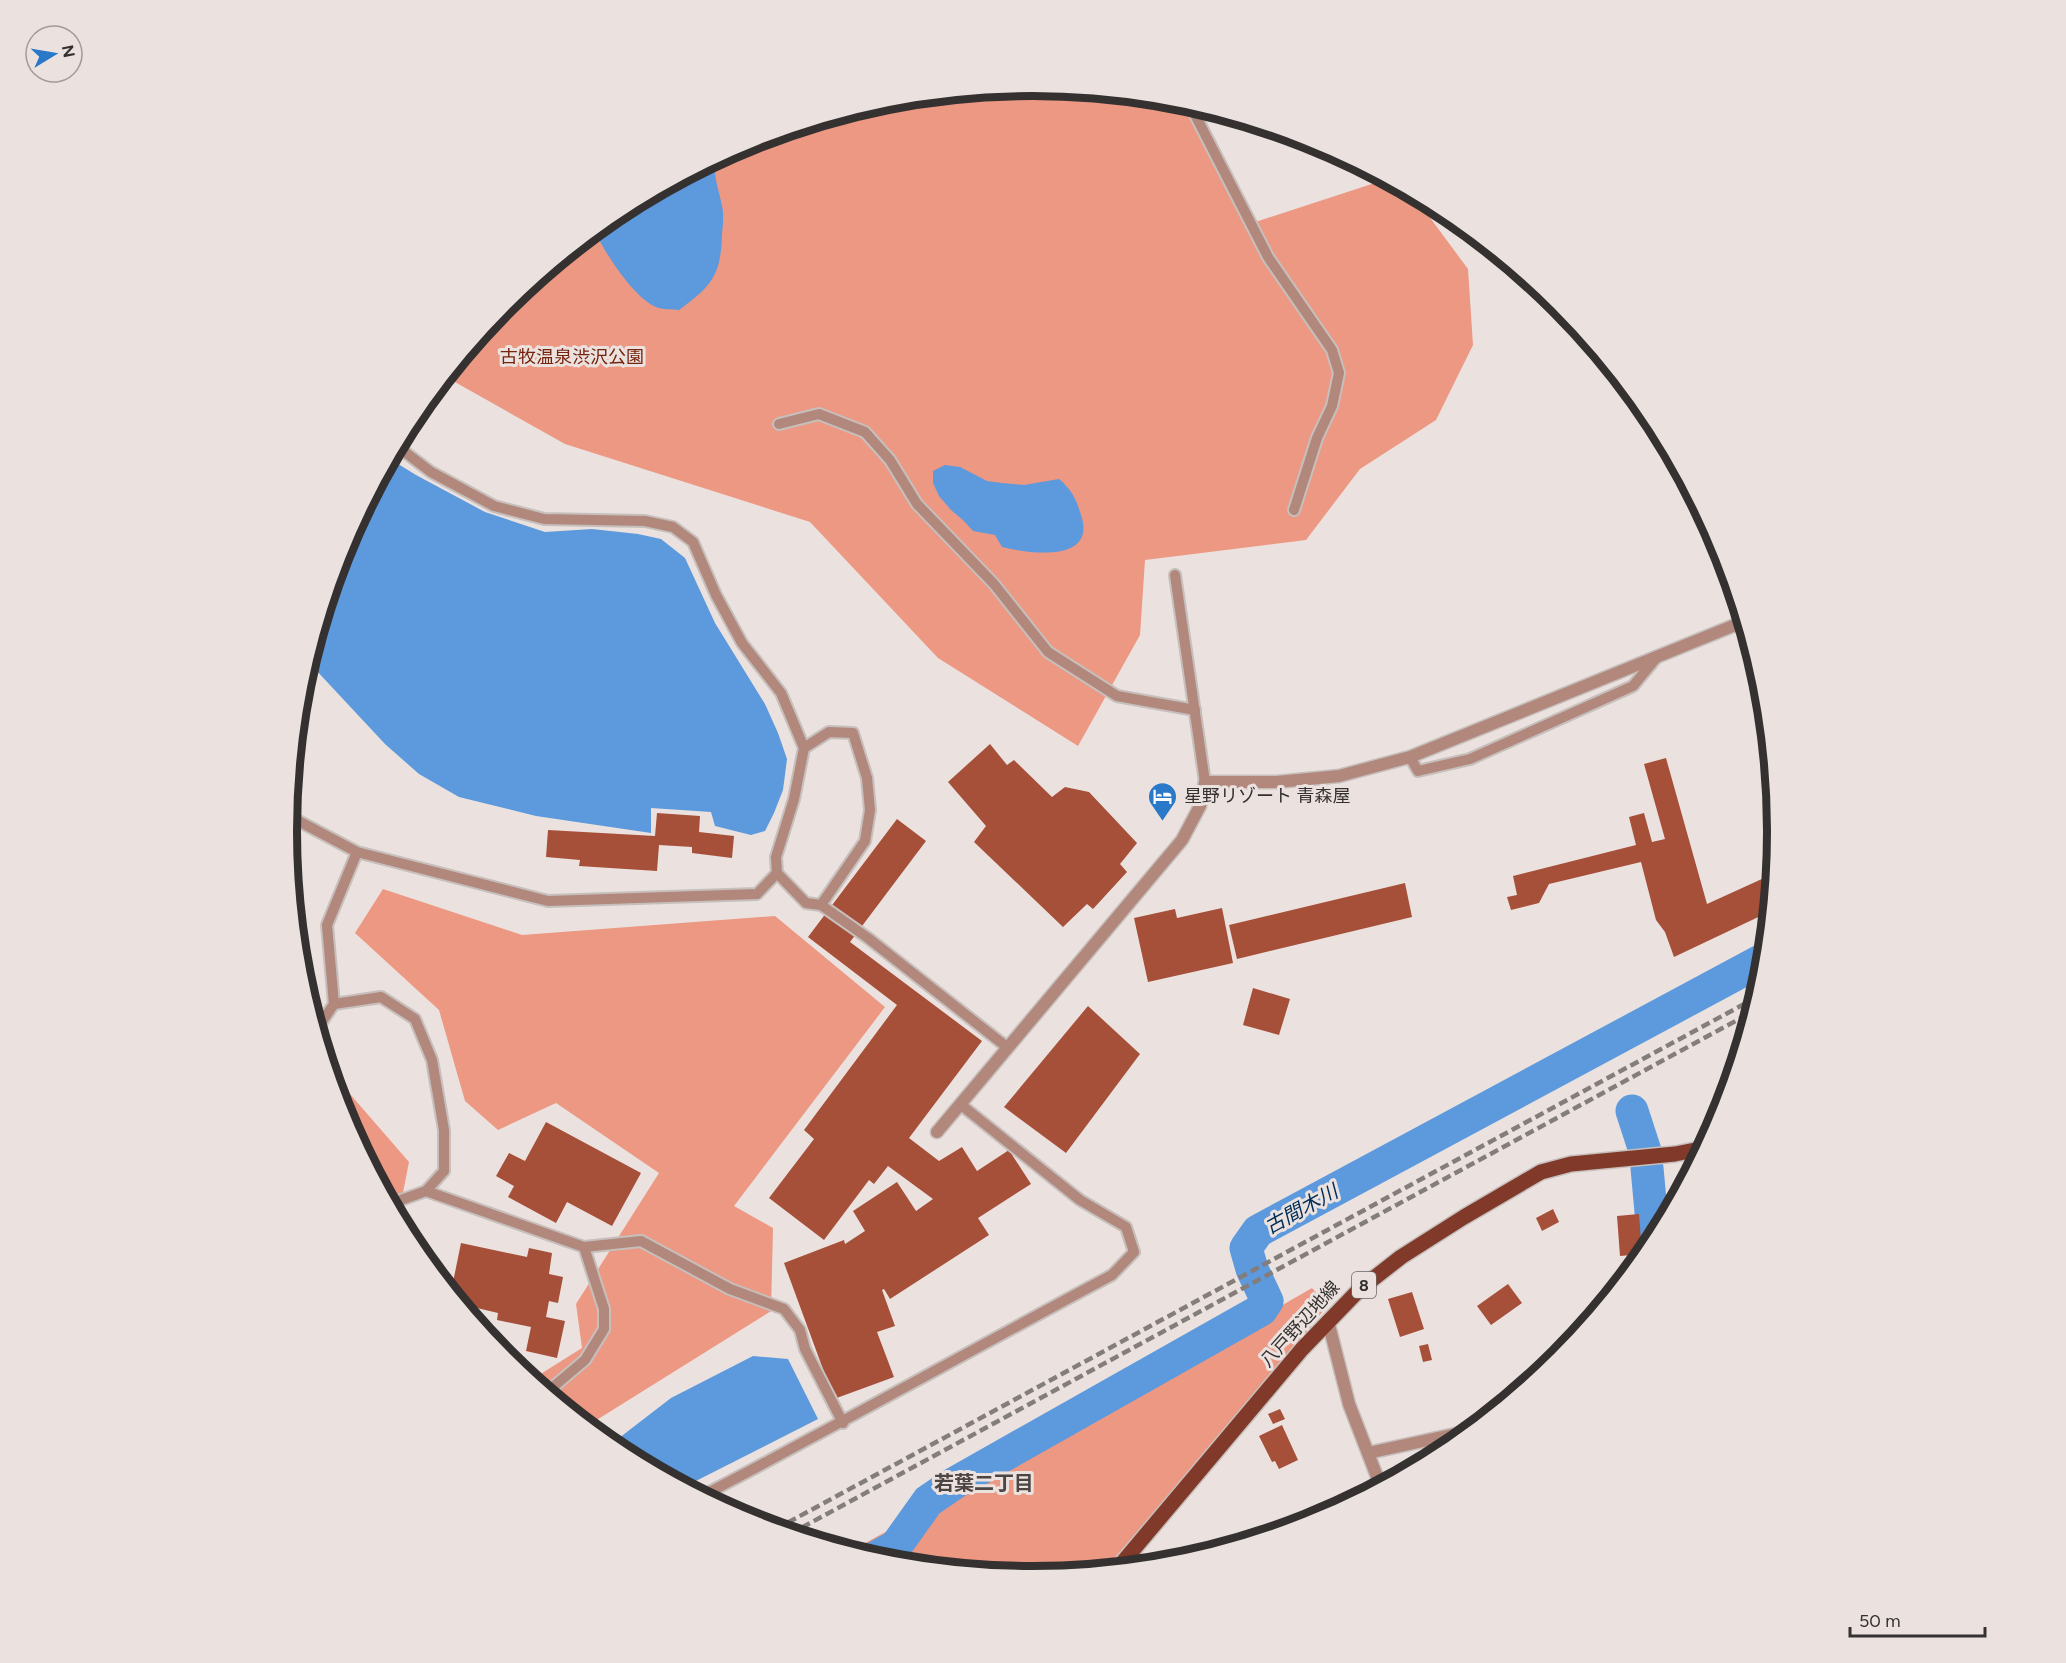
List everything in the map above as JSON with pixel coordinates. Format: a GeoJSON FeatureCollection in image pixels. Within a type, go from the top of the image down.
{"type":"FeatureCollection","features":[{"type":"Feature","properties":{"kind":"main road","name":"八戸野辺地線"},"geometry":{"type":"LineString","coordinates":[[1123,1561],[1302,1349],[1360,1289],[1401,1257],[1541,1172],[1571,1164],[1696,1150]]}},
{"type":"Feature","properties":{"kind":"street"},"geometry":{"type":"LineString","coordinates":[[937,1132],[1182,840],[1200,806],[1205,782],[1277,782],[1339,776],[1410,757],[1738,624]]}},
{"type":"Feature","properties":{"kind":"street"},"geometry":{"type":"LineString","coordinates":[[1328,1321],[1349,1404],[1378,1480]]}},
{"type":"Feature","properties":{"kind":"street"},"geometry":{"type":"LineString","coordinates":[[1368,1453],[1454,1434]]}},
{"type":"Feature","properties":{"kind":"lane"},"geometry":{"type":"LineString","coordinates":[[1195,114],[1268,257],[1332,350],[1339,373],[1332,406],[1317,438],[1294,510]]}},
{"type":"Feature","properties":{"kind":"lane"},"geometry":{"type":"LineString","coordinates":[[779,424],[819,414],[865,432],[890,460],[917,504],[994,584],[1048,652],[1117,696],[1195,710]]}},
{"type":"Feature","properties":{"kind":"lane"},"geometry":{"type":"LineString","coordinates":[[404,451],[431,472],[494,506],[544,519],[645,521],[673,527],[693,542],[716,595],[742,644],[781,693],[804,748],[794,799],[776,857],[777,873],[806,903],[820,905],[868,938],[1008,1048]]}},
{"type":"Feature","properties":{"kind":"lane"},"geometry":{"type":"LineString","coordinates":[[1175,574],[1205,782]]}},
{"type":"Feature","properties":{"kind":"lane"},"geometry":{"type":"LineString","coordinates":[[1410,757],[1418,771],[1470,759],[1633,686],[1657,657]]}},
{"type":"Feature","properties":{"kind":"lane"},"geometry":{"type":"LineString","coordinates":[[804,748],[829,732],[853,733],[867,778],[870,810],[865,841],[820,905]]}},
{"type":"Feature","properties":{"kind":"lane"},"geometry":{"type":"LineString","coordinates":[[297,820],[357,852],[548,901],[757,894],[777,873]]}},
{"type":"Feature","properties":{"kind":"lane"},"geometry":{"type":"LineString","coordinates":[[323,1021],[334,1004],[327,925],[357,852]]}},
{"type":"Feature","properties":{"kind":"lane"},"geometry":{"type":"LineString","coordinates":[[334,1004],[381,997],[415,1019],[432,1060],[444,1130],[444,1171],[426,1191],[397,1201]]}},
{"type":"Feature","properties":{"kind":"lane"},"geometry":{"type":"LineString","coordinates":[[710,1492],[843,1423],[906,1385],[1112,1275],[1134,1252],[1126,1227],[1080,1200],[960,1104]]}},
{"type":"Feature","properties":{"kind":"lane"},"geometry":{"type":"LineString","coordinates":[[426,1191],[584,1247],[641,1241],[730,1289],[784,1310],[800,1330],[805,1349],[843,1423]]}},
{"type":"Feature","properties":{"kind":"lane"},"geometry":{"type":"LineString","coordinates":[[552,1388],[585,1360],[604,1329],[603,1309],[584,1247]]}},
{"type":"Feature","properties":{"kind":"green space","name":"古牧温泉渋沢公園"},"geometry":{"type":"Polygon","coordinates":[[[1033,96],[1129,102],[1188,113],[1246,225],[1377,182],[1423,209],[1468,269],[1473,345],[1436,420],[1360,469],[1306,540],[1145,560],[1140,635],[1078,746],[938,658],[810,522],[565,444],[452,380],[513,311],[585,248],[624,220],[708,172],[797,135],[890,110],[937,102],[1033,96]]]}},
{"type":"Feature","properties":{"kind":"green space"},"geometry":{"type":"Polygon","coordinates":[[[383,889],[522,935],[775,916],[885,1007],[734,1206],[773,1228],[771,1311],[594,1422],[548,1384],[538,1375],[582,1348],[576,1304],[659,1173],[556,1103],[498,1130],[465,1101],[439,1010],[355,933],[383,889]]]}},
{"type":"Feature","properties":{"kind":"green space"},"geometry":{"type":"Polygon","coordinates":[[[344,1087],[409,1162],[400,1206],[373,1157],[344,1087]]]}},
{"type":"Feature","properties":{"kind":"green space"},"geometry":{"type":"Polygon","coordinates":[[[1312,1288],[1327,1306],[1259,1392],[1110,1563],[1033,1567],[985,1565],[937,1561],[860,1546],[1312,1288]]]}},
{"type":"Feature","properties":{"kind":"water"},"geometry":{"type":"Polygon","coordinates":[[[715,169],[723,216],[720,260],[707,286],[679,310],[656,307],[647,302],[629,285],[599,238],[665,195],[715,169]]]}},
{"type":"Feature","properties":{"kind":"water"},"geometry":{"type":"Polygon","coordinates":[[[397,463],[485,512],[545,532],[592,529],[661,539],[685,558],[715,623],[765,704],[787,759],[783,790],[765,831],[751,835],[715,826],[711,812],[651,808],[651,833],[536,816],[459,797],[419,774],[385,744],[316,670],[337,595],[353,550],[373,506],[397,463]]]}},
{"type":"Feature","properties":{"kind":"water"},"geometry":{"type":"Polygon","coordinates":[[[945,465],[960,467],[987,481],[1002,483],[1024,485],[1059,479],[1075,499],[1081,515],[1083,530],[1079,541],[1070,548],[1058,552],[1028,552],[1002,547],[995,535],[973,531],[939,496],[933,483],[933,471],[945,465]]]}},
{"type":"Feature","properties":{"kind":"water"},"geometry":{"type":"Polygon","coordinates":[[[753,1356],[788,1359],[818,1419],[692,1483],[618,1439],[671,1398],[753,1356]]]}},
{"type":"Feature","properties":{"kind":"building"},"geometry":{"type":"Polygon","coordinates":[[[990,744],[1007,765],[1014,760],[1052,797],[1065,787],[1089,792],[1137,843],[1120,864],[1127,872],[1093,909],[1087,904],[1063,927],[974,842],[986,826],[948,782],[990,744]]]}},
{"type":"Feature","properties":{"kind":"building"},"geometry":{"type":"Polygon","coordinates":[[[1666,758],[1707,904],[1767,877],[1763,915],[1674,957],[1665,932],[1656,920],[1641,862],[1549,884],[1539,903],[1511,910],[1507,897],[1517,895],[1513,876],[1636,845],[1629,817],[1644,813],[1652,842],[1665,839],[1644,764],[1666,758]]]}},
{"type":"Feature","properties":{"kind":"building"},"geometry":{"type":"Polygon","coordinates":[[[657,813],[700,816],[699,832],[734,836],[732,858],[692,853],[692,847],[659,845],[657,871],[579,866],[580,860],[546,857],[548,830],[655,836],[657,813]]]}},
{"type":"Feature","properties":{"kind":"building"},"geometry":{"type":"Polygon","coordinates":[[[897,819],[926,841],[850,942],[982,1041],[909,1138],[939,1161],[962,1147],[977,1171],[1009,1150],[1031,1184],[978,1218],[989,1235],[890,1299],[884,1289],[882,1290],[895,1326],[877,1332],[894,1377],[834,1399],[784,1263],[844,1240],[845,1244],[865,1231],[853,1211],[897,1182],[916,1211],[933,1199],[888,1166],[874,1184],[869,1180],[824,1240],[769,1198],[814,1139],[804,1130],[897,1005],[808,937],[897,819]]]}},
{"type":"Feature","properties":{"kind":"building"},"geometry":{"type":"Polygon","coordinates":[[[1405,883],[1412,917],[1237,959],[1229,925],[1405,883]]]}},
{"type":"Feature","properties":{"kind":"building"},"geometry":{"type":"Polygon","coordinates":[[[1222,908],[1233,963],[1148,982],[1134,918],[1175,909],[1177,918],[1222,908]]]}},
{"type":"Feature","properties":{"kind":"building"},"geometry":{"type":"Polygon","coordinates":[[[1253,988],[1290,999],[1279,1035],[1243,1025],[1253,988]]]}},
{"type":"Feature","properties":{"kind":"building"},"geometry":{"type":"Polygon","coordinates":[[[1088,1006],[1140,1054],[1066,1153],[1004,1107],[1088,1006]]]}},
{"type":"Feature","properties":{"kind":"building"},"geometry":{"type":"Polygon","coordinates":[[[546,1122],[641,1173],[612,1226],[567,1202],[556,1223],[508,1197],[514,1186],[496,1176],[509,1153],[525,1161],[546,1122]]]}},
{"type":"Feature","properties":{"kind":"building"},"geometry":{"type":"Polygon","coordinates":[[[1553,1209],[1559,1222],[1542,1231],[1536,1218],[1553,1209]]]}},
{"type":"Feature","properties":{"kind":"building"},"geometry":{"type":"Polygon","coordinates":[[[1639,1214],[1641,1245],[1634,1255],[1620,1256],[1617,1216],[1639,1214]]]}},
{"type":"Feature","properties":{"kind":"building"},"geometry":{"type":"Polygon","coordinates":[[[461,1243],[527,1257],[529,1248],[552,1253],[549,1274],[563,1277],[558,1303],[549,1301],[546,1317],[565,1321],[557,1358],[526,1351],[531,1327],[497,1320],[498,1313],[477,1308],[476,1312],[453,1283],[461,1243]]]}},
{"type":"Feature","properties":{"kind":"building"},"geometry":{"type":"Polygon","coordinates":[[[1508,1284],[1522,1303],[1491,1325],[1477,1306],[1508,1284]]]}},
{"type":"Feature","properties":{"kind":"building"},"geometry":{"type":"Polygon","coordinates":[[[1412,1292],[1424,1329],[1400,1337],[1388,1299],[1412,1292]]]}},
{"type":"Feature","properties":{"kind":"building"},"geometry":{"type":"Polygon","coordinates":[[[1428,1344],[1432,1360],[1423,1362],[1419,1346],[1428,1344]]]}},
{"type":"Feature","properties":{"kind":"building"},"geometry":{"type":"Polygon","coordinates":[[[1280,1409],[1285,1419],[1273,1424],[1268,1414],[1280,1409]]]}},
{"type":"Feature","properties":{"kind":"building"},"geometry":{"type":"Polygon","coordinates":[[[1282,1425],[1298,1460],[1279,1469],[1275,1461],[1272,1462],[1259,1436],[1282,1425]]]}},
{"type":"Feature","properties":{"kind":"waterway","name":"古間木川"},"geometry":{"type":"LineString","coordinates":[[885,1552],[896,1546],[928,1501],[953,1484],[1261,1310],[1267,1301],[1252,1269],[1246,1248],[1258,1231],[1756,963]]}},
{"type":"Feature","properties":{"kind":"waterway"},"geometry":{"type":"LineString","coordinates":[[1632,1111],[1646,1154]]}},
{"type":"Feature","properties":{"kind":"waterway"},"geometry":{"type":"LineString","coordinates":[[1647,1168],[1652,1228]]}},
{"type":"Feature","properties":{"kind":"railway"},"geometry":{"type":"LineString","coordinates":[[786,1524],[1748,1002]]}},
{"type":"Feature","properties":{"kind":"railway"},"geometry":{"type":"LineString","coordinates":[[800,1529],[1744,1016]]}},
{"type":"Feature","properties":{"kind":"place","name":"星野リゾート 青森屋"},"geometry":{"type":"Point","coordinates":[1163,822]}},
{"type":"Feature","properties":{"kind":"district","name":"若葉二丁目"},"geometry":{"type":"Point","coordinates":[984,1483]}}]}
